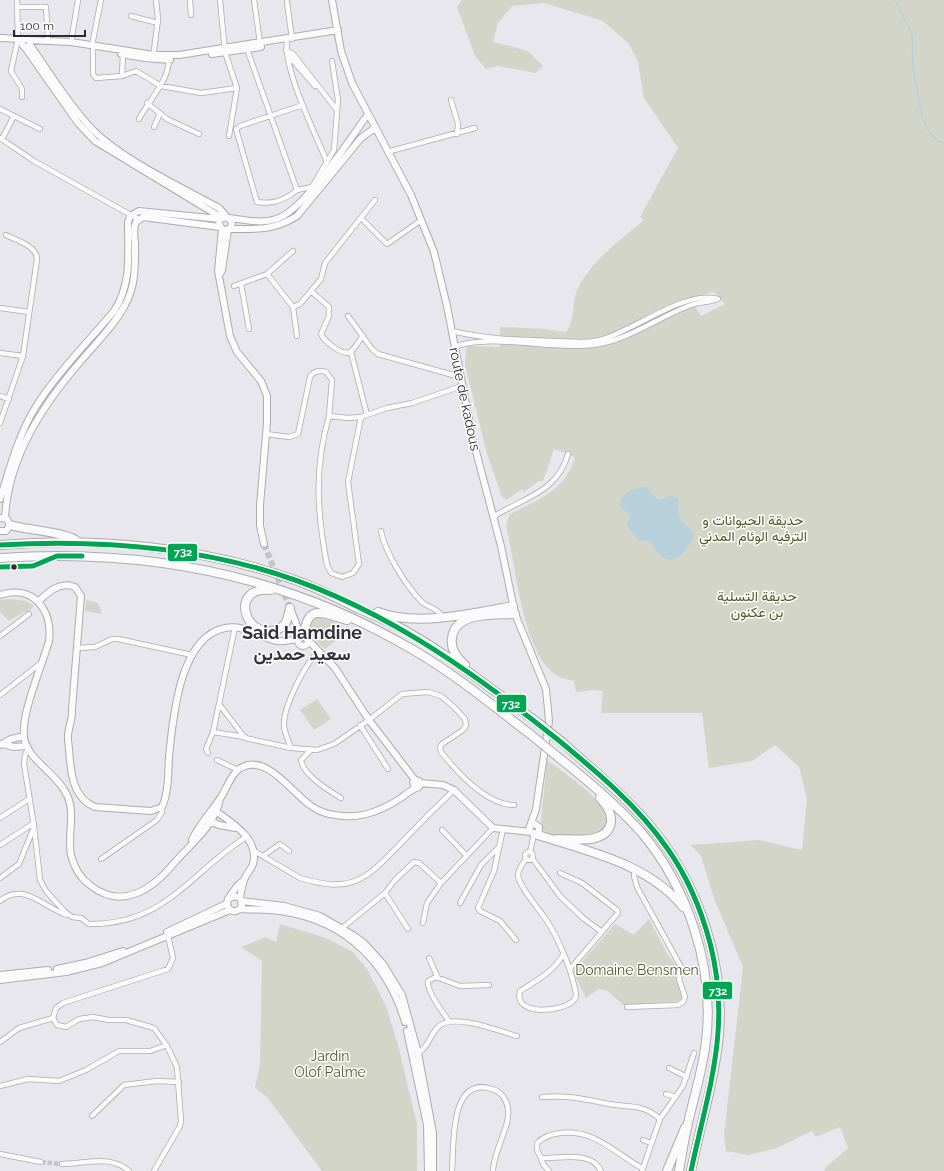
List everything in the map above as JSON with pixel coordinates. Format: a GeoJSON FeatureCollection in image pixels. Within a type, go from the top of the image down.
{"type":"FeatureCollection","features":[{"type":"Feature","properties":{"kind":"highway"},"geometry":{"type":"LineString","coordinates":[[5,520],[25,529],[70,537],[78,542]]}},
{"type":"Feature","properties":{"kind":"highway"},"geometry":{"type":"LineString","coordinates":[[0,545],[78,542],[146,547],[231,562],[293,579],[395,625],[451,660],[537,722],[611,785],[656,832],[676,861],[694,896],[714,960],[720,1017],[715,1061],[691,1171]]}},
{"type":"Feature","properties":{"kind":"highway"},"geometry":{"type":"LineString","coordinates":[[0,558],[81,556],[128,559],[231,575],[311,600],[359,621],[416,652],[451,675],[530,734],[602,792],[641,832],[662,860],[690,916],[701,953],[707,990],[706,1040],[700,1076],[678,1171]]}},
{"type":"Feature","properties":{"kind":"highway"},"geometry":{"type":"LineString","coordinates":[[280,590],[262,589],[249,595],[245,605],[246,616],[257,627],[272,631],[279,629],[288,620],[290,608]]}},
{"type":"Feature","properties":{"kind":"highway"},"geometry":{"type":"LineString","coordinates":[[344,601],[356,603],[379,613],[393,616],[421,618],[514,610]]}},
{"type":"Feature","properties":{"kind":"highway"},"geometry":{"type":"LineString","coordinates":[[497,693],[456,656],[452,648],[452,633],[455,625],[467,619],[514,610]]}},
{"type":"Feature","properties":{"kind":"highway"},"geometry":{"type":"LineString","coordinates":[[302,640],[307,619],[315,612],[322,612],[350,621],[359,621]]}},
{"type":"Feature","properties":{"kind":"highway"},"geometry":{"type":"LineString","coordinates":[[534,829],[556,839],[588,839],[602,836],[610,825],[610,813],[606,805],[558,757]]}},
{"type":"Feature","properties":{"kind":"highway"},"geometry":{"type":"LineString","coordinates":[[534,829],[635,870],[666,889],[690,916]]}},
{"type":"Feature","properties":{"kind":"highway"},"geometry":{"type":"LineString","coordinates":[[667,1171],[681,1134],[688,1124]]}},
{"type":"Feature","properties":{"kind":"main road","name":"route de kadous"},"geometry":{"type":"LineString","coordinates":[[332,0],[342,51],[352,84],[411,195],[420,221],[434,252],[447,306],[473,440],[493,517],[514,610],[543,682],[549,706],[549,721],[534,829]]}},
{"type":"Feature","properties":{"kind":"main road"},"geometry":{"type":"LineString","coordinates":[[0,41],[92,47],[169,60],[279,39],[289,39],[338,30]]}},
{"type":"Feature","properties":{"kind":"main road"},"geometry":{"type":"LineString","coordinates":[[0,38],[24,42],[71,42],[123,54],[153,57],[247,49],[280,43],[289,39]]}},
{"type":"Feature","properties":{"kind":"main road"},"geometry":{"type":"LineString","coordinates":[[24,42],[82,118],[95,132],[118,150],[219,208],[225,218],[232,224],[225,229]]}},
{"type":"Feature","properties":{"kind":"main road"},"geometry":{"type":"LineString","coordinates":[[0,499],[14,453],[34,409],[46,392],[114,310],[123,295],[128,279],[128,222],[131,214],[142,211],[267,221],[277,219],[293,210],[312,189],[368,114]]}},
{"type":"Feature","properties":{"kind":"main road"},"geometry":{"type":"LineString","coordinates":[[0,532],[6,531],[5,520],[11,484],[24,446],[36,420],[52,394],[121,313],[130,296],[134,278],[134,226],[138,219],[143,217],[225,229],[272,228],[287,223],[297,216],[361,138],[375,128]]}},
{"type":"Feature","properties":{"kind":"main road"},"geometry":{"type":"LineString","coordinates":[[225,218],[225,229],[218,266],[221,293],[233,345],[239,356],[261,381],[266,396],[266,434],[260,510],[260,526],[264,544]]}},
{"type":"Feature","properties":{"kind":"main road"},"geometry":{"type":"LineString","coordinates":[[38,602],[53,589],[62,585],[72,586],[80,593],[82,600],[72,709],[73,719],[69,729],[68,741],[70,744],[70,768],[77,788],[84,800],[95,807],[151,811],[162,807],[167,791],[171,744],[181,684],[186,665],[210,633],[225,627],[235,627],[246,629],[272,639],[288,641],[302,640]]}},
{"type":"Feature","properties":{"kind":"main road"},"geometry":{"type":"LineString","coordinates":[[0,595],[18,594],[38,602],[47,614],[50,628],[49,641],[26,715],[24,736],[27,748],[65,789],[71,811],[72,860],[81,877],[100,893],[123,897],[143,891],[160,878],[206,828],[217,824]]}},
{"type":"Feature","properties":{"kind":"main road"},"geometry":{"type":"LineString","coordinates":[[191,843],[208,820],[230,780],[238,770],[252,765],[274,771],[309,805],[322,812],[338,816],[352,816],[374,812],[419,787],[418,782],[369,720],[335,668],[319,651],[302,640],[290,608]]}},
{"type":"Feature","properties":{"kind":"main road"},"geometry":{"type":"LineString","coordinates":[[2,744],[11,739],[24,736]]}},
{"type":"Feature","properties":{"kind":"main road"},"geometry":{"type":"LineString","coordinates":[[2,744],[27,748]]}},
{"type":"Feature","properties":{"kind":"main road"},"geometry":{"type":"LineString","coordinates":[[418,782],[443,785],[454,790],[493,828],[513,831],[534,829]]}},
{"type":"Feature","properties":{"kind":"main road"},"geometry":{"type":"LineString","coordinates":[[219,802],[222,816]]}},
{"type":"Feature","properties":{"kind":"main road"},"geometry":{"type":"LineString","coordinates":[[214,810],[245,835],[254,852],[252,866],[244,880],[237,886],[227,902]]}},
{"type":"Feature","properties":{"kind":"main road"},"geometry":{"type":"LineString","coordinates":[[208,820],[217,824],[237,828]]}},
{"type":"Feature","properties":{"kind":"main road"},"geometry":{"type":"LineString","coordinates":[[206,828],[208,820]]}},
{"type":"Feature","properties":{"kind":"main road"},"geometry":{"type":"LineString","coordinates":[[240,909],[244,880]]}},
{"type":"Feature","properties":{"kind":"main road"},"geometry":{"type":"LineString","coordinates":[[0,975],[61,968],[102,959],[185,925],[227,902],[234,896],[241,900],[293,907],[324,918],[341,929],[350,932],[373,952],[402,995],[418,1052],[433,1133],[433,1171]]}},
{"type":"Feature","properties":{"kind":"main road"},"geometry":{"type":"LineString","coordinates":[[227,902],[230,910]]}},
{"type":"Feature","properties":{"kind":"main road"},"geometry":{"type":"LineString","coordinates":[[0,980],[85,968],[117,958],[230,910],[235,912],[240,909],[286,912],[324,922],[363,949],[384,973],[398,998],[416,1067],[427,1125],[428,1171]]}},
{"type":"Feature","properties":{"kind":"street"},"geometry":{"type":"LineString","coordinates":[[17,0],[24,42],[11,71],[22,90],[22,97]]}},
{"type":"Feature","properties":{"kind":"street"},"geometry":{"type":"LineString","coordinates":[[71,42],[78,0]]}},
{"type":"Feature","properties":{"kind":"street"},"geometry":{"type":"LineString","coordinates":[[101,0],[92,47],[93,74],[96,78],[122,76],[136,71],[161,86],[201,93],[237,88]]}},
{"type":"Feature","properties":{"kind":"street"},"geometry":{"type":"LineString","coordinates":[[153,57],[158,24],[156,0]]}},
{"type":"Feature","properties":{"kind":"street"},"geometry":{"type":"LineString","coordinates":[[190,0],[191,15]]}},
{"type":"Feature","properties":{"kind":"street"},"geometry":{"type":"LineString","coordinates":[[220,0],[225,50],[237,88],[229,136]]}},
{"type":"Feature","properties":{"kind":"street"},"geometry":{"type":"LineString","coordinates":[[254,0],[260,43]]}},
{"type":"Feature","properties":{"kind":"street"},"geometry":{"type":"LineString","coordinates":[[287,2],[289,39],[286,52],[303,105],[327,162]]}},
{"type":"Feature","properties":{"kind":"street"},"geometry":{"type":"LineString","coordinates":[[17,7],[46,7],[48,41]]}},
{"type":"Feature","properties":{"kind":"street"},"geometry":{"type":"LineString","coordinates":[[131,16],[158,24]]}},
{"type":"Feature","properties":{"kind":"street"},"geometry":{"type":"LineString","coordinates":[[247,49],[297,190]]}},
{"type":"Feature","properties":{"kind":"street"},"geometry":{"type":"LineString","coordinates":[[286,52],[337,110]]}},
{"type":"Feature","properties":{"kind":"street"},"geometry":{"type":"LineString","coordinates":[[122,76],[123,54]]}},
{"type":"Feature","properties":{"kind":"street"},"geometry":{"type":"LineString","coordinates":[[139,119],[148,103],[161,86],[169,60]]}},
{"type":"Feature","properties":{"kind":"street"},"geometry":{"type":"LineString","coordinates":[[303,105],[240,126],[236,129],[257,202],[268,203],[284,200],[297,190],[312,187],[334,150],[338,100],[332,61]]}},
{"type":"Feature","properties":{"kind":"street"},"geometry":{"type":"LineString","coordinates":[[451,100],[458,124],[456,134]]}},
{"type":"Feature","properties":{"kind":"street"},"geometry":{"type":"LineString","coordinates":[[148,103],[160,114],[199,134]]}},
{"type":"Feature","properties":{"kind":"street"},"geometry":{"type":"LineString","coordinates":[[0,109],[40,129]]}},
{"type":"Feature","properties":{"kind":"street"},"geometry":{"type":"LineString","coordinates":[[154,127],[160,114]]}},
{"type":"Feature","properties":{"kind":"street"},"geometry":{"type":"LineString","coordinates":[[14,116],[1,139],[34,161],[138,219]]}},
{"type":"Feature","properties":{"kind":"street"},"geometry":{"type":"LineString","coordinates":[[387,152],[475,128]]}},
{"type":"Feature","properties":{"kind":"street"},"geometry":{"type":"LineString","coordinates":[[293,307],[300,304],[321,279],[325,263],[375,200]]}},
{"type":"Feature","properties":{"kind":"street"},"geometry":{"type":"LineString","coordinates":[[361,218],[387,244],[420,221]]}},
{"type":"Feature","properties":{"kind":"street"},"geometry":{"type":"LineString","coordinates":[[0,423],[23,356],[37,254],[32,249],[6,235]]}},
{"type":"Feature","properties":{"kind":"street"},"geometry":{"type":"LineString","coordinates":[[234,286],[267,274],[293,251]]}},
{"type":"Feature","properties":{"kind":"street"},"geometry":{"type":"LineString","coordinates":[[267,274],[293,307],[297,336]]}},
{"type":"Feature","properties":{"kind":"street"},"geometry":{"type":"LineString","coordinates":[[241,284],[248,328]]}},
{"type":"Feature","properties":{"kind":"street"},"geometry":{"type":"LineString","coordinates":[[311,291],[329,307],[330,312],[322,332],[322,336],[339,350],[351,352]]}},
{"type":"Feature","properties":{"kind":"street"},"geometry":{"type":"LineString","coordinates":[[452,331],[478,337],[500,339],[593,341],[620,332],[688,301],[709,297],[718,299],[688,306],[625,335],[600,344],[571,346],[485,342],[467,343],[454,347]]}},
{"type":"Feature","properties":{"kind":"street"},"geometry":{"type":"LineString","coordinates":[[0,308],[29,312]]}},
{"type":"Feature","properties":{"kind":"street"},"geometry":{"type":"LineString","coordinates":[[348,316],[374,351],[378,354],[460,377]]}},
{"type":"Feature","properties":{"kind":"street"},"geometry":{"type":"LineString","coordinates":[[351,352],[363,336]]}},
{"type":"Feature","properties":{"kind":"street"},"geometry":{"type":"LineString","coordinates":[[351,352],[367,415]]}},
{"type":"Feature","properties":{"kind":"street"},"geometry":{"type":"LineString","coordinates":[[0,353],[23,356]]}},
{"type":"Feature","properties":{"kind":"street"},"geometry":{"type":"LineString","coordinates":[[266,434],[289,437],[298,434],[310,377],[317,372],[326,372],[332,380],[329,416],[320,451],[318,494],[327,565],[331,573],[342,577],[353,573],[358,564],[348,482],[362,417]]}},
{"type":"Feature","properties":{"kind":"street"},"geometry":{"type":"LineString","coordinates":[[329,416],[348,418],[362,417],[412,403],[462,386]]}},
{"type":"Feature","properties":{"kind":"street"},"geometry":{"type":"LineString","coordinates":[[0,396],[9,399]]}},
{"type":"Feature","properties":{"kind":"street"},"geometry":{"type":"LineString","coordinates":[[493,517],[542,491],[553,482],[564,468],[568,454]]}},
{"type":"Feature","properties":{"kind":"street"},"geometry":{"type":"LineString","coordinates":[[381,531],[384,546],[420,600],[435,608],[442,616]]}},
{"type":"Feature","properties":{"kind":"street"},"geometry":{"type":"LineString","coordinates":[[0,636],[29,614]]}},
{"type":"Feature","properties":{"kind":"street"},"geometry":{"type":"LineString","coordinates":[[208,753],[206,749],[213,732],[235,627]]}},
{"type":"Feature","properties":{"kind":"street"},"geometry":{"type":"LineString","coordinates":[[78,648],[95,647],[112,639],[118,639],[192,655]]}},
{"type":"Feature","properties":{"kind":"street"},"geometry":{"type":"LineString","coordinates":[[291,748],[284,729],[284,718],[299,680],[309,662],[319,651]]}},
{"type":"Feature","properties":{"kind":"street"},"geometry":{"type":"LineString","coordinates":[[0,695],[43,661]]}},
{"type":"Feature","properties":{"kind":"street"},"geometry":{"type":"LineString","coordinates":[[213,732],[291,748],[310,751],[317,750],[334,744],[369,720],[402,694],[428,692],[441,696],[465,719],[466,725],[463,730],[442,744],[440,747],[441,752],[469,783],[504,805],[514,805]]}},
{"type":"Feature","properties":{"kind":"street"},"geometry":{"type":"LineString","coordinates":[[219,704],[245,738]]}},
{"type":"Feature","properties":{"kind":"street"},"geometry":{"type":"LineString","coordinates":[[360,725],[388,769]]}},
{"type":"Feature","properties":{"kind":"street"},"geometry":{"type":"LineString","coordinates":[[27,748],[24,764],[34,825],[40,880],[46,891],[65,912],[72,917]]}},
{"type":"Feature","properties":{"kind":"street"},"geometry":{"type":"LineString","coordinates":[[310,751],[301,760],[302,763],[313,779],[341,798]]}},
{"type":"Feature","properties":{"kind":"street"},"geometry":{"type":"LineString","coordinates":[[217,760],[238,770]]}},
{"type":"Feature","properties":{"kind":"street"},"geometry":{"type":"LineString","coordinates":[[254,852],[264,856],[300,878],[308,881],[339,885],[358,880],[380,866],[454,790]]}},
{"type":"Feature","properties":{"kind":"street"},"geometry":{"type":"LineString","coordinates":[[0,818],[29,799]]}},
{"type":"Feature","properties":{"kind":"street"},"geometry":{"type":"LineString","coordinates":[[102,859],[157,820],[162,812],[162,807]]}},
{"type":"Feature","properties":{"kind":"street"},"geometry":{"type":"LineString","coordinates":[[0,845],[34,825]]}},
{"type":"Feature","properties":{"kind":"street"},"geometry":{"type":"LineString","coordinates":[[0,878],[19,864],[34,825]]}},
{"type":"Feature","properties":{"kind":"street"},"geometry":{"type":"LineString","coordinates":[[423,923],[427,903],[441,883],[493,828]]}},
{"type":"Feature","properties":{"kind":"street"},"geometry":{"type":"LineString","coordinates":[[503,829],[494,871],[478,908],[480,911],[500,921],[516,940]]}},
{"type":"Feature","properties":{"kind":"street"},"geometry":{"type":"LineString","coordinates":[[534,829],[530,852],[532,854],[532,858],[560,896],[583,918],[602,932]]}},
{"type":"Feature","properties":{"kind":"street"},"geometry":{"type":"LineString","coordinates":[[442,830],[466,856]]}},
{"type":"Feature","properties":{"kind":"street"},"geometry":{"type":"LineString","coordinates":[[0,901],[5,897],[22,893],[33,897],[57,912],[80,918],[89,924],[105,925],[120,922],[162,905],[245,835]]}},
{"type":"Feature","properties":{"kind":"street"},"geometry":{"type":"LineString","coordinates":[[264,856],[280,844],[289,851]]}},
{"type":"Feature","properties":{"kind":"street"},"geometry":{"type":"LineString","coordinates":[[460,903],[482,865],[499,847]]}},
{"type":"Feature","properties":{"kind":"street"},"geometry":{"type":"LineString","coordinates":[[530,852],[525,854],[526,858],[519,870],[519,879],[548,923],[570,969],[576,994],[575,999],[557,1008],[536,1009],[526,1007],[521,1003],[518,996],[520,991],[548,972],[563,955]]}},
{"type":"Feature","properties":{"kind":"street"},"geometry":{"type":"LineString","coordinates":[[526,858],[528,860],[532,858]]}},
{"type":"Feature","properties":{"kind":"street"},"geometry":{"type":"LineString","coordinates":[[341,929],[385,892],[404,871],[417,861],[441,883]]}},
{"type":"Feature","properties":{"kind":"street"},"geometry":{"type":"LineString","coordinates":[[627,1006],[678,1005],[683,1002],[685,998],[679,979],[681,967],[637,887],[634,876],[635,870]]}},
{"type":"Feature","properties":{"kind":"street"},"geometry":{"type":"LineString","coordinates":[[560,873],[582,883],[617,910],[617,916],[570,969]]}},
{"type":"Feature","properties":{"kind":"street"},"geometry":{"type":"LineString","coordinates":[[385,892],[408,929]]}},
{"type":"Feature","properties":{"kind":"street"},"geometry":{"type":"LineString","coordinates":[[350,921],[350,932]]}},
{"type":"Feature","properties":{"kind":"street"},"geometry":{"type":"LineString","coordinates":[[154,1171],[180,1126],[179,1082],[177,1067],[167,1045],[154,1028],[126,1020],[108,1020],[88,1017],[79,1019],[70,1025],[63,1027],[57,1025],[53,1018],[56,1008],[63,1003],[168,969],[173,958],[168,936]]}},
{"type":"Feature","properties":{"kind":"street"},"geometry":{"type":"LineString","coordinates":[[429,958],[438,978]]}},
{"type":"Feature","properties":{"kind":"street"},"geometry":{"type":"LineString","coordinates":[[449,1021],[427,985],[431,978],[438,978],[460,986],[489,985]]}},
{"type":"Feature","properties":{"kind":"street"},"geometry":{"type":"LineString","coordinates":[[0,1042],[19,1028],[53,1018]]}},
{"type":"Feature","properties":{"kind":"street"},"geometry":{"type":"LineString","coordinates":[[418,1052],[425,1047],[435,1030],[449,1021],[476,1025],[517,1036]]}},
{"type":"Feature","properties":{"kind":"street"},"geometry":{"type":"LineString","coordinates":[[0,1086],[28,1079],[59,1081],[97,1065],[116,1052],[150,1051],[167,1045]]}},
{"type":"Feature","properties":{"kind":"street"},"geometry":{"type":"LineString","coordinates":[[549,1171],[543,1164],[536,1145],[541,1139],[557,1134],[588,1135],[611,1147],[642,1170],[660,1119],[676,1097],[687,1077],[694,1053]]}},
{"type":"Feature","properties":{"kind":"street"},"geometry":{"type":"LineString","coordinates":[[669,1068],[687,1077]]}},
{"type":"Feature","properties":{"kind":"street"},"geometry":{"type":"LineString","coordinates":[[92,1116],[124,1085],[157,1081],[179,1082]]}},
{"type":"Feature","properties":{"kind":"street"},"geometry":{"type":"LineString","coordinates":[[452,1171],[459,1105],[468,1092],[481,1087],[496,1090],[501,1094],[509,1111],[493,1170]]}},
{"type":"Feature","properties":{"kind":"street"},"geometry":{"type":"LineString","coordinates":[[666,1094],[676,1097]]}},
{"type":"Feature","properties":{"kind":"street"},"geometry":{"type":"LineString","coordinates":[[542,1098],[567,1096],[610,1104],[640,1106],[652,1112],[660,1119]]}},
{"type":"Feature","properties":{"kind":"street"},"geometry":{"type":"LineString","coordinates":[[643,1140],[651,1143]]}},
{"type":"Feature","properties":{"kind":"street"},"geometry":{"type":"LineString","coordinates":[[0,1154],[41,1162]]}},
{"type":"Feature","properties":{"kind":"street"},"geometry":{"type":"LineString","coordinates":[[541,1158],[578,1157],[596,1163],[601,1171]]}},
{"type":"Feature","properties":{"kind":"street"},"geometry":{"type":"LineString","coordinates":[[62,1164],[109,1161],[117,1163],[129,1171]]}},
{"type":"Feature","properties":{"kind":"green space","name":"حديقة الحيوانات و الترفيه الوئام المدني"},"geometry":{"type":"Polygon","coordinates":[[[462,0],[944,0],[944,1171],[824,1171],[826,1167],[848,1148],[840,1127],[816,1137],[812,1131],[777,1148],[749,1155],[726,1151],[724,1135],[743,967],[715,901],[701,856],[691,845],[759,840],[802,850],[807,799],[799,767],[775,745],[752,761],[709,768],[702,713],[601,713],[603,691],[593,690],[576,692],[574,681],[555,674],[542,660],[533,643],[526,624],[506,526],[509,515],[550,493],[558,486],[571,469],[575,457],[554,449],[543,481],[539,481],[524,492],[522,489],[507,500],[502,497],[487,454],[465,365],[466,349],[468,346],[500,347],[500,327],[545,329],[566,332],[571,322],[576,293],[584,278],[599,259],[644,220],[640,217],[678,148],[644,98],[638,62],[629,44],[603,21],[544,3],[512,6],[498,23],[493,42],[528,51],[543,66],[536,73],[498,66],[486,69],[475,56],[457,7],[462,0]],[[711,292],[691,300],[701,316],[725,304],[715,293],[711,292]]]}},
{"type":"Feature","properties":{"kind":"green space"},"geometry":{"type":"Polygon","coordinates":[[[10,599],[26,601],[34,606],[28,612],[24,612],[9,621],[0,612],[0,600],[10,599]]]}},
{"type":"Feature","properties":{"kind":"green space"},"geometry":{"type":"Polygon","coordinates":[[[86,600],[98,603],[102,614],[85,611],[86,600]]]}},
{"type":"Feature","properties":{"kind":"green space"},"geometry":{"type":"Polygon","coordinates":[[[318,617],[339,624],[349,630],[325,649],[312,639],[308,628],[313,618],[318,617]]]}},
{"type":"Feature","properties":{"kind":"green space"},"geometry":{"type":"Polygon","coordinates":[[[317,699],[331,719],[314,730],[300,710],[317,699]]]}},
{"type":"Feature","properties":{"kind":"green space"},"geometry":{"type":"Polygon","coordinates":[[[547,760],[578,783],[599,802],[603,808],[607,823],[606,827],[599,834],[564,837],[550,834],[542,828],[541,819],[547,760]]]}},
{"type":"Feature","properties":{"kind":"green space","name":"Domaine Bensmen"},"geometry":{"type":"Polygon","coordinates":[[[649,919],[668,955],[679,969],[676,976],[682,998],[680,1001],[623,1005],[608,991],[599,989],[586,998],[573,972],[615,924],[634,935],[649,919]]]}},
{"type":"Feature","properties":{"kind":"green space","name":"Jardin Olof Palme"},"geometry":{"type":"Polygon","coordinates":[[[280,924],[326,938],[353,952],[367,969],[386,1006],[398,1045],[417,1124],[417,1171],[322,1171],[267,1097],[255,1088],[260,1064],[262,961],[241,947],[266,937],[276,942],[280,924]]]}},
{"type":"Feature","properties":{"kind":"water"},"geometry":{"type":"Polygon","coordinates":[[[646,486],[657,499],[661,500],[669,496],[678,498],[679,517],[682,522],[694,533],[689,546],[680,556],[675,559],[669,560],[663,558],[651,543],[643,540],[640,541],[626,526],[631,516],[619,505],[620,501],[630,491],[646,486]]]}},
{"type":"Feature","properties":{"kind":"waterway"},"geometry":{"type":"LineString","coordinates":[[895,0],[912,35],[913,68],[922,117],[929,132],[938,141],[944,143]]}},
{"type":"Feature","properties":{"kind":"tunnel"},"geometry":{"type":"LineString","coordinates":[[264,544],[290,608]]}},
{"type":"Feature","properties":{"kind":"tunnel"},"geometry":{"type":"LineString","coordinates":[[41,1162],[62,1164]]}},
{"type":"Feature","properties":{"kind":"transit line","name":"732"},"geometry":{"type":"LineString","coordinates":[[0,545],[65,543],[162,549],[225,560],[299,581],[378,617],[416,638],[452,661],[523,712],[602,777],[643,818],[667,848],[693,893],[710,943],[716,974],[719,1003],[718,1031],[710,1085],[691,1171]]}},
{"type":"Feature","properties":{"kind":"transit line","name":"732"},"geometry":{"type":"LineString","coordinates":[[0,567],[33,566],[57,556],[82,556]]}},
{"type":"Feature","properties":{"kind":"district","name":"Said Hamdine سعيد حمدين"},"geometry":{"type":"Point","coordinates":[302,642]}},
{"type":"Feature","properties":{"kind":"park label","name":"حديقة التسلية بن عكنون"},"geometry":{"type":"Point","coordinates":[757,604]}}]}
